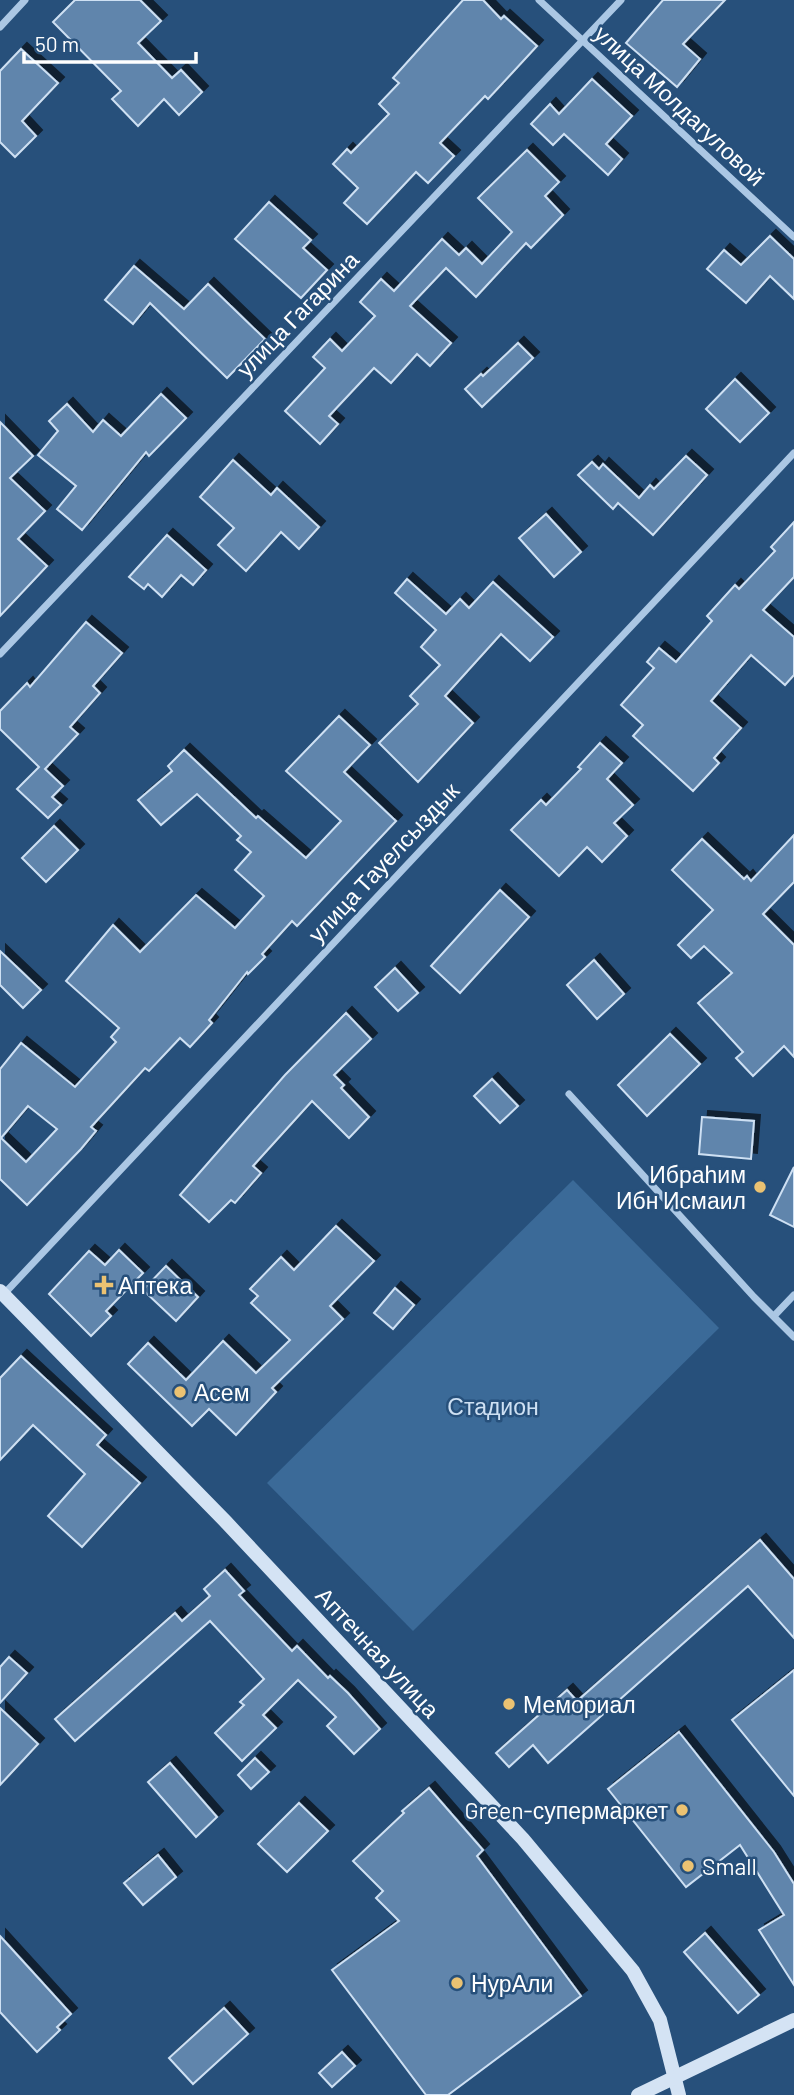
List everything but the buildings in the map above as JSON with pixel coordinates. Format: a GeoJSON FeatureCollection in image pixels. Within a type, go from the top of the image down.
{"type":"FeatureCollection","features":[{"type":"Feature","properties":{"kind":"main road","name":"Аптечная улица"},"geometry":{"type":"LineString","coordinates":[[1,1294],[226,1522],[523,1839],[633,1971],[660,2020],[679,2095]]}},
{"type":"Feature","properties":{"kind":"main road"},"geometry":{"type":"LineString","coordinates":[[638,2095],[794,2020]]}},
{"type":"Feature","properties":{"kind":"street"},"geometry":{"type":"LineString","coordinates":[[0,27],[25,0]]}},
{"type":"Feature","properties":{"kind":"street","name":"улица Молдагуловой"},"geometry":{"type":"LineString","coordinates":[[539,0],[794,237]]}},
{"type":"Feature","properties":{"kind":"street","name":"улица Гагарина"},"geometry":{"type":"LineString","coordinates":[[0,654],[621,0]]}},
{"type":"Feature","properties":{"kind":"street","name":"улица Тауелсыздык"},"geometry":{"type":"LineString","coordinates":[[1,1294],[794,453]]}},
{"type":"Feature","properties":{"kind":"street"},"geometry":{"type":"LineString","coordinates":[[569,1094],[794,1337]]}},
{"type":"Feature","properties":{"kind":"street"},"geometry":{"type":"LineString","coordinates":[[774,1317],[794,1295]]}},
{"type":"Feature","properties":{"kind":"green space","name":"Стадион"},"geometry":{"type":"Polygon","coordinates":[[[573,1180],[719,1328],[413,1631],[267,1483],[573,1180]]]}},
{"type":"Feature","properties":{"kind":"place","name":"Ибраһим Ибн Исмаил"},"geometry":{"type":"Point","coordinates":[760,1187]}},
{"type":"Feature","properties":{"kind":"place","name":"Аптека"},"geometry":{"type":"Point","coordinates":[104,1285]}},
{"type":"Feature","properties":{"kind":"place","name":"Асем"},"geometry":{"type":"Point","coordinates":[180,1392]}},
{"type":"Feature","properties":{"kind":"place","name":"Мемориал"},"geometry":{"type":"Point","coordinates":[509,1704]}},
{"type":"Feature","properties":{"kind":"place","name":"Green-супермаркет"},"geometry":{"type":"Point","coordinates":[682,1810]}},
{"type":"Feature","properties":{"kind":"place","name":"Small"},"geometry":{"type":"Point","coordinates":[688,1866]}},
{"type":"Feature","properties":{"kind":"place","name":"НурАли"},"geometry":{"type":"Point","coordinates":[457,1983]}}]}
